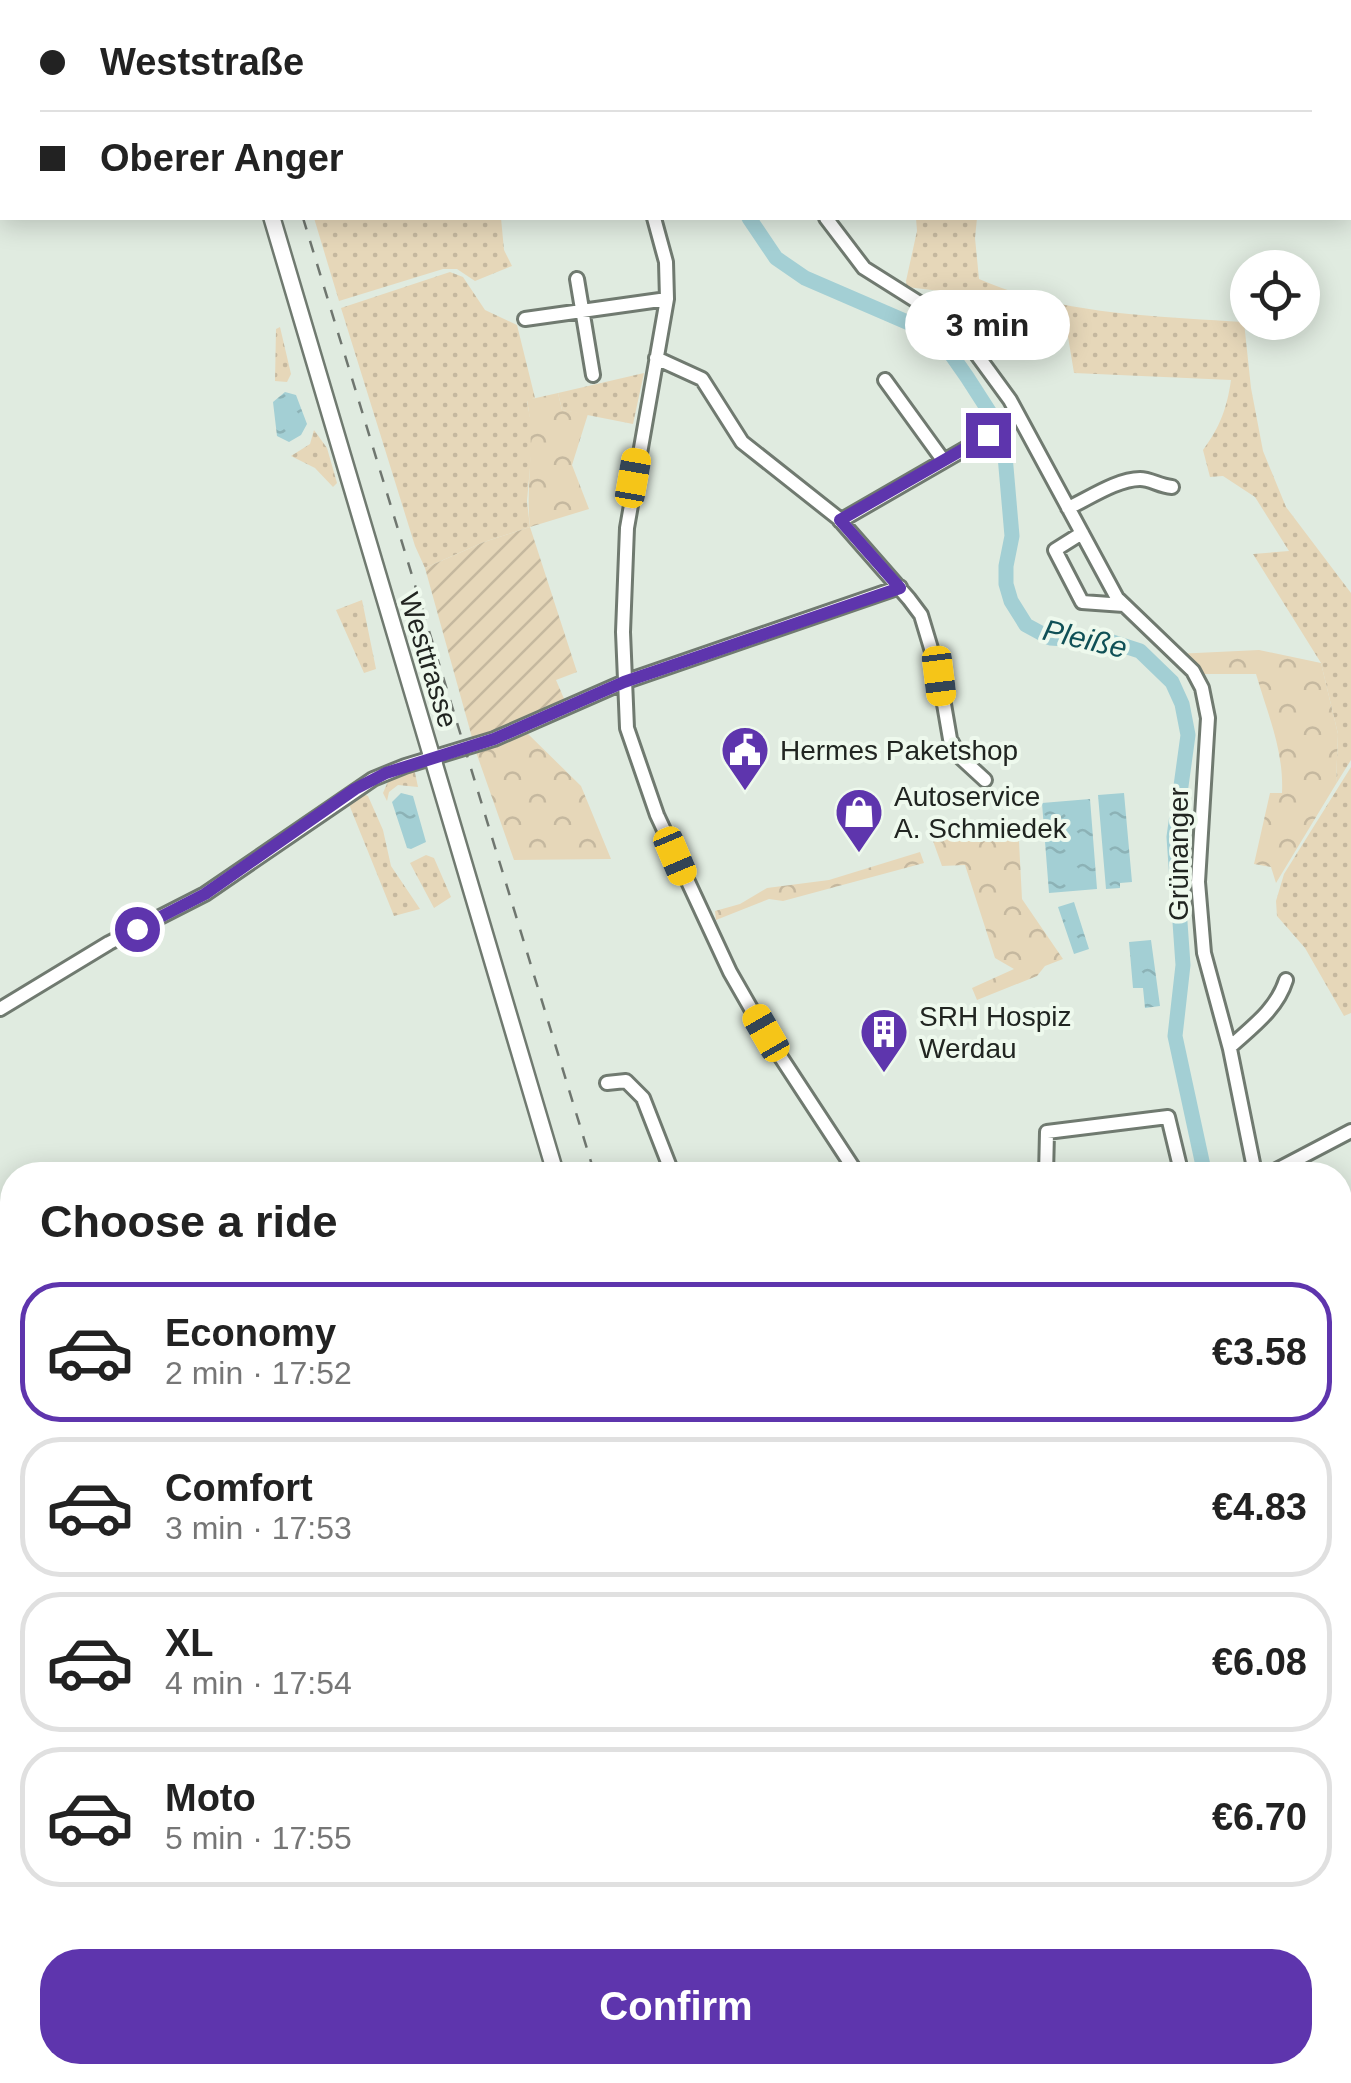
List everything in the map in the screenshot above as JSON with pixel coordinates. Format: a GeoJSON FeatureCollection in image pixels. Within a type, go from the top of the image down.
{"type":"FeatureCollection","features":[{"type":"Feature","properties":{"kind":"main road","name":"Westtrasse"},"geometry":{"type":"LineString","coordinates":[[273,220],[552,1162]]}},
{"type":"Feature","properties":{"kind":"street"},"geometry":{"type":"LineString","coordinates":[[655,220],[666,262],[667,300],[627,528],[624,682],[628,728],[657,815],[730,972],[850,1162]]}},
{"type":"Feature","properties":{"kind":"street"},"geometry":{"type":"LineString","coordinates":[[828,220],[864,268],[956,326],[1010,400],[1110,586],[1124,605]]}},
{"type":"Feature","properties":{"kind":"street"},"geometry":{"type":"LineString","coordinates":[[577,279],[593,375]]}},
{"type":"Feature","properties":{"kind":"street"},"geometry":{"type":"LineString","coordinates":[[524,319],[667,300]]}},
{"type":"Feature","properties":{"kind":"street"},"geometry":{"type":"LineString","coordinates":[[656,358],[702,379],[742,442],[840,520],[900,588],[921,616],[939,676],[950,739],[960,757],[984,780]]}},
{"type":"Feature","properties":{"kind":"street"},"geometry":{"type":"LineString","coordinates":[[886,380],[943,460]]}},
{"type":"Feature","properties":{"kind":"street"},"geometry":{"type":"LineString","coordinates":[[840,520],[988,435]]}},
{"type":"Feature","properties":{"kind":"street"},"geometry":{"type":"LineString","coordinates":[[1068,508],[1130,480],[1145,478],[1156,486],[1172,487]]}},
{"type":"Feature","properties":{"kind":"street"},"geometry":{"type":"LineString","coordinates":[[1082,533],[1056,550],[1078,598],[1087,604],[1124,605]]}},
{"type":"Feature","properties":{"kind":"street"},"geometry":{"type":"LineString","coordinates":[[0,1008],[108,943],[205,894],[373,779],[494,739],[624,682],[900,588]]}},
{"type":"Feature","properties":{"kind":"street","name":"Grünanger"},"geometry":{"type":"LineString","coordinates":[[1124,605],[1193,671],[1202,688],[1208,718],[1198,882],[1204,953],[1230,1047],[1253,1162]]}},
{"type":"Feature","properties":{"kind":"street"},"geometry":{"type":"LineString","coordinates":[[1230,1047],[1270,1010],[1281,996],[1286,980]]}},
{"type":"Feature","properties":{"kind":"street"},"geometry":{"type":"LineString","coordinates":[[606,1083],[626,1081],[643,1098],[668,1162]]}},
{"type":"Feature","properties":{"kind":"street"},"geometry":{"type":"LineString","coordinates":[[1046,1162],[1047,1132],[1168,1117],[1179,1162]]}},
{"type":"Feature","properties":{"kind":"street"},"geometry":{"type":"LineString","coordinates":[[1293,1162],[1351,1131]]}},
{"type":"Feature","properties":{"kind":"green space"},"geometry":{"type":"Polygon","coordinates":[[[315,220],[501,220],[504,250],[512,266],[475,281],[457,269],[443,269],[339,301],[315,220]]]}},
{"type":"Feature","properties":{"kind":"green space"},"geometry":{"type":"Polygon","coordinates":[[[916,220],[977,220],[979,279],[1076,307],[1230,321],[1230,340],[1246,340],[1263,451],[1286,507],[1351,593],[1351,760],[1336,784],[1338,734],[1321,663],[1253,554],[1289,551],[1255,497],[1223,476],[1210,477],[1203,450],[1222,417],[1231,380],[1074,373],[1063,306],[907,287],[916,220]]]}},
{"type":"Feature","properties":{"kind":"green space"},"geometry":{"type":"Polygon","coordinates":[[[450,272],[463,277],[485,310],[517,325],[535,398],[527,401],[533,434],[527,501],[530,527],[425,568],[341,308],[450,272]]]}},
{"type":"Feature","properties":{"kind":"green space"},"geometry":{"type":"Polygon","coordinates":[[[280,327],[291,374],[287,382],[275,381],[276,329],[280,327]]]}},
{"type":"Feature","properties":{"kind":"green space"},"geometry":{"type":"Polygon","coordinates":[[[644,373],[633,424],[562,410],[558,393],[644,373]]]}},
{"type":"Feature","properties":{"kind":"green space"},"geometry":{"type":"Polygon","coordinates":[[[558,393],[562,410],[588,414],[572,465],[589,509],[530,527],[531,433],[527,400],[558,393]]]}},
{"type":"Feature","properties":{"kind":"green space"},"geometry":{"type":"Polygon","coordinates":[[[314,430],[327,448],[337,483],[333,487],[315,468],[291,456],[310,444],[314,430]]]}},
{"type":"Feature","properties":{"kind":"green space"},"geometry":{"type":"Polygon","coordinates":[[[530,527],[577,672],[556,680],[565,701],[473,741],[425,568],[530,527]]]}},
{"type":"Feature","properties":{"kind":"green space"},"geometry":{"type":"Polygon","coordinates":[[[362,600],[376,669],[364,673],[336,610],[362,600]]]}},
{"type":"Feature","properties":{"kind":"green space"},"geometry":{"type":"Polygon","coordinates":[[[1259,650],[1321,663],[1338,734],[1336,784],[1276,883],[1271,867],[1254,864],[1270,793],[1282,793],[1278,748],[1256,674],[1195,674],[1175,654],[1259,650]]]}},
{"type":"Feature","properties":{"kind":"green space"},"geometry":{"type":"Polygon","coordinates":[[[525,731],[581,786],[611,859],[514,860],[476,752],[525,731]]]}},
{"type":"Feature","properties":{"kind":"green space"},"geometry":{"type":"Polygon","coordinates":[[[1351,767],[1351,1013],[1344,1016],[1305,948],[1277,916],[1276,901],[1284,874],[1351,767]]]}},
{"type":"Feature","properties":{"kind":"green space"},"geometry":{"type":"Polygon","coordinates":[[[414,768],[418,787],[398,785],[389,792],[387,801],[383,793],[389,779],[414,768]]]}},
{"type":"Feature","properties":{"kind":"green space"},"geometry":{"type":"Polygon","coordinates":[[[359,792],[368,796],[383,830],[391,866],[420,909],[394,916],[346,797],[359,792]]]}},
{"type":"Feature","properties":{"kind":"green space"},"geometry":{"type":"Polygon","coordinates":[[[1018,823],[1022,899],[1063,959],[1045,966],[1037,976],[977,1000],[972,988],[1014,969],[995,958],[965,865],[942,866],[933,841],[982,824],[984,832],[1018,823]]]}},
{"type":"Feature","properties":{"kind":"green space"},"geometry":{"type":"Polygon","coordinates":[[[920,852],[924,863],[783,901],[769,899],[716,920],[715,911],[740,904],[767,888],[829,880],[920,852]]]}},
{"type":"Feature","properties":{"kind":"green space"},"geometry":{"type":"Polygon","coordinates":[[[426,855],[434,858],[451,897],[434,908],[410,863],[426,855]]]}},
{"type":"Feature","properties":{"kind":"water"},"geometry":{"type":"Polygon","coordinates":[[[285,392],[296,395],[307,424],[301,435],[289,442],[277,436],[273,402],[285,392]]]}},
{"type":"Feature","properties":{"kind":"water"},"geometry":{"type":"Polygon","coordinates":[[[401,793],[413,796],[426,842],[411,849],[407,848],[392,802],[401,793]]]}},
{"type":"Feature","properties":{"kind":"water"},"geometry":{"type":"Polygon","coordinates":[[[1124,793],[1132,882],[1106,889],[1098,795],[1124,793]]]}},
{"type":"Feature","properties":{"kind":"water"},"geometry":{"type":"Polygon","coordinates":[[[1090,799],[1097,889],[1049,893],[1042,803],[1090,799]]]}},
{"type":"Feature","properties":{"kind":"water"},"geometry":{"type":"Polygon","coordinates":[[[1074,902],[1089,949],[1074,954],[1058,907],[1074,902]]]}},
{"type":"Feature","properties":{"kind":"water"},"geometry":{"type":"Polygon","coordinates":[[[1151,940],[1160,1006],[1145,1008],[1143,988],[1133,988],[1129,942],[1151,940]]]}},
{"type":"Feature","properties":{"kind":"waterway","name":"Pleiße"},"geometry":{"type":"LineString","coordinates":[[750,220],[776,258],[805,278],[923,329],[946,347],[967,377],[994,419],[1004,444],[1012,536],[1006,584],[1026,625],[1050,638],[1112,642],[1140,651],[1172,682],[1182,704],[1188,735],[1174,837],[1183,965],[1175,1036],[1202,1162]]}},
{"type":"Feature","properties":{"kind":"railway"},"geometry":{"type":"LineString","coordinates":[[304,220],[591,1162]]}},
{"type":"Feature","properties":{"kind":"place","name":"Hermes Paketshop"},"geometry":{"type":"Point","coordinates":[745,792]}},
{"type":"Feature","properties":{"kind":"place","name":"Autoservice A. Schmiedek"},"geometry":{"type":"Point","coordinates":[859,854]}},
{"type":"Feature","properties":{"kind":"place","name":"SRH Hospiz Werdau"},"geometry":{"type":"Point","coordinates":[884,1074]}},
{"type":"Feature","properties":{"kind":"route"},"geometry":{"type":"LineString","coordinates":[[137,929],[205,894],[355,789],[386,773],[494,739],[624,682],[900,588],[840,520],[988,435]]}}]}
